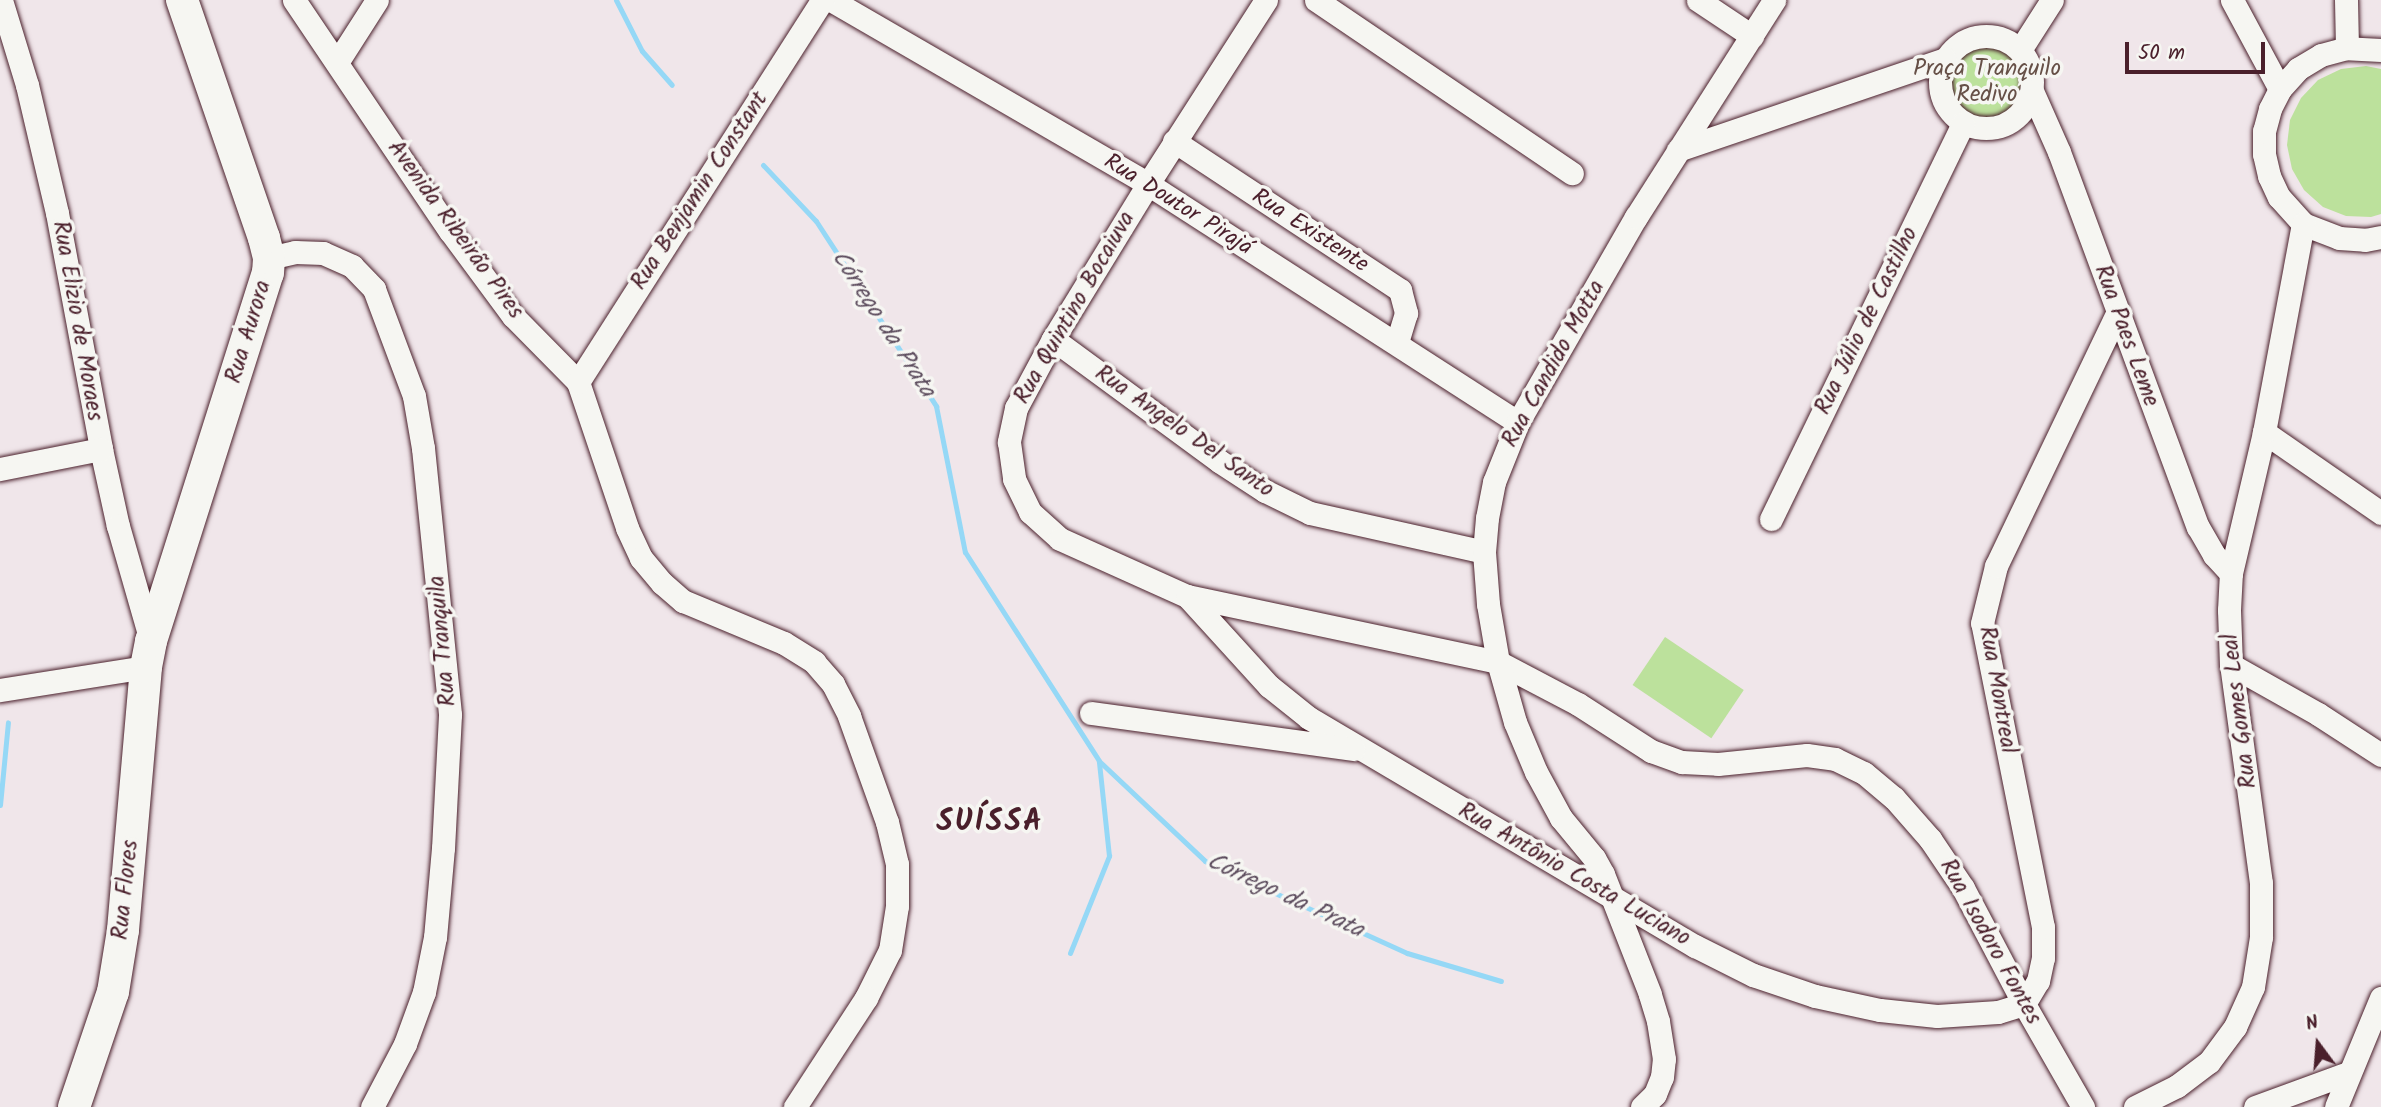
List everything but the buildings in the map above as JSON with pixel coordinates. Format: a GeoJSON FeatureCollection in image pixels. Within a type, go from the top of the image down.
{"type":"FeatureCollection","features":[{"type":"Feature","properties":{"kind":"street","name":"Rua Elizio de Moraes"},"geometry":{"type":"LineString","coordinates":[[1,0],[26,85],[57,213],[101,449],[149,654]]}},
{"type":"Feature","properties":{"kind":"street","name":"Rua Aurora"},"geometry":{"type":"LineString","coordinates":[[149,654],[268,273],[269,258],[182,0]]}},
{"type":"Feature","properties":{"kind":"street","name":"Avenida Ribeirão Pires"},"geometry":{"type":"LineString","coordinates":[[294,0],[338,61],[450,231],[505,306],[578,382],[626,528],[641,558],[662,583],[683,601],[784,643],[814,662],[833,684],[849,716],[887,822],[897,864],[897,906],[890,950],[866,998],[795,1107]]}},
{"type":"Feature","properties":{"kind":"street"},"geometry":{"type":"LineString","coordinates":[[338,61],[377,0]]}},
{"type":"Feature","properties":{"kind":"street","name":"Rua Benjamin Constant"},"geometry":{"type":"LineString","coordinates":[[578,382],[822,0]]}},
{"type":"Feature","properties":{"kind":"street","name":"Rua Doutor Pirajá"},"geometry":{"type":"LineString","coordinates":[[831,0],[1148,184],[1518,422]]}},
{"type":"Feature","properties":{"kind":"street","name":"Rua Quintino Bocaiuva"},"geometry":{"type":"LineString","coordinates":[[1187,596],[1060,539],[1030,512],[1014,479],[1009,442],[1016,408],[1053,339],[1174,141],[1266,0]]}},
{"type":"Feature","properties":{"kind":"street"},"geometry":{"type":"LineString","coordinates":[[1316,0],[1572,173]]}},
{"type":"Feature","properties":{"kind":"street"},"geometry":{"type":"LineString","coordinates":[[1698,0],[1752,36]]}},
{"type":"Feature","properties":{"kind":"street","name":"Rua Candido Motta"},"geometry":{"type":"LineString","coordinates":[[1642,1107],[1655,1094],[1664,1059],[1650,994],[1612,896],[1594,858],[1561,818],[1536,772],[1516,722],[1497,662],[1488,604],[1484,552],[1494,482],[1518,422],[1678,150],[1774,0]]}},
{"type":"Feature","properties":{"kind":"street"},"geometry":{"type":"LineString","coordinates":[[2020,50],[2052,0]]}},
{"type":"Feature","properties":{"kind":"street"},"geometry":{"type":"LineString","coordinates":[[2232,0],[2280,89]]}},
{"type":"Feature","properties":{"kind":"street"},"geometry":{"type":"LineString","coordinates":[[2346,0],[2347,48]]}},
{"type":"Feature","properties":{"kind":"street"},"geometry":{"type":"LineString","coordinates":[[1678,150],[1945,59],[1966,40],[1981,36],[1995,36],[2020,50],[2030,69],[2032,91],[2027,105],[2006,124],[1976,128],[1963,123],[1951,114],[1941,95],[1940,73],[1945,59]]}},
{"type":"Feature","properties":{"kind":"street"},"geometry":{"type":"LineString","coordinates":[[2381,50],[2347,48],[2309,62],[2280,89],[2270,109],[2264,131],[2264,154],[2269,176],[2279,197],[2302,224],[2339,238],[2365,240],[2381,237]]}},
{"type":"Feature","properties":{"kind":"street","name":"Rua Paes Leme"},"geometry":{"type":"LineString","coordinates":[[2032,91],[2059,152],[2198,527],[2214,555],[2231,573]]}},
{"type":"Feature","properties":{"kind":"street","name":"Rua Júlio de Castilho"},"geometry":{"type":"LineString","coordinates":[[1770,519],[1963,123]]}},
{"type":"Feature","properties":{"kind":"street","name":"Rua Existente"},"geometry":{"type":"LineString","coordinates":[[1174,141],[1400,290],[1406,313],[1397,343]]}},
{"type":"Feature","properties":{"kind":"street","name":"Rua Gomes Leal"},"geometry":{"type":"LineString","coordinates":[[2135,1107],[2177,1086],[2208,1062],[2235,1027],[2253,986],[2261,937],[2260,883],[2231,665],[2231,573],[2264,432],[2302,224]]}},
{"type":"Feature","properties":{"kind":"street","name":"Rua Tranquila"},"geometry":{"type":"LineString","coordinates":[[269,258],[295,252],[323,253],[352,266],[374,289],[414,396],[423,448],[450,715],[443,848],[435,937],[424,992],[405,1044],[372,1107]]}},
{"type":"Feature","properties":{"kind":"street","name":"Rua Montreal"},"geometry":{"type":"LineString","coordinates":[[2024,1004],[2038,981],[2043,958],[2043,928],[1982,623],[1996,566],[2117,313]]}},
{"type":"Feature","properties":{"kind":"street","name":"Rua Angelo Del Santo"},"geometry":{"type":"LineString","coordinates":[[1053,339],[1219,461],[1265,491],[1310,513],[1484,552]]}},
{"type":"Feature","properties":{"kind":"street"},"geometry":{"type":"LineString","coordinates":[[2264,432],[2381,513]]}},
{"type":"Feature","properties":{"kind":"street"},"geometry":{"type":"LineString","coordinates":[[0,468],[101,449]]}},
{"type":"Feature","properties":{"kind":"street","name":"Rua Isodoro Fontes"},"geometry":{"type":"LineString","coordinates":[[1187,596],[1497,662],[1578,704],[1651,751],[1682,762],[1718,764],[1807,755],[1835,759],[1864,773],[1894,798],[1930,839],[1964,888],[2024,1004],[2083,1107]]}},
{"type":"Feature","properties":{"kind":"street","name":"Rua Antônio Costa Luciano"},"geometry":{"type":"LineString","coordinates":[[1187,596],[1269,686],[1309,718],[1695,946],[1752,975],[1815,996],[1880,1010],[1937,1016],[1998,1012],[2024,1004]]}},
{"type":"Feature","properties":{"kind":"street"},"geometry":{"type":"LineString","coordinates":[[0,690],[149,654]]}},
{"type":"Feature","properties":{"kind":"street","name":"Rua Flores"},"geometry":{"type":"LineString","coordinates":[[75,1107],[114,992],[149,654]]}},
{"type":"Feature","properties":{"kind":"street"},"geometry":{"type":"LineString","coordinates":[[2231,665],[2318,714],[2381,755]]}},
{"type":"Feature","properties":{"kind":"street"},"geometry":{"type":"LineString","coordinates":[[1091,713],[1361,750]]}},
{"type":"Feature","properties":{"kind":"street"},"geometry":{"type":"LineString","coordinates":[[2336,1107],[2381,998]]}},
{"type":"Feature","properties":{"kind":"street"},"geometry":{"type":"LineString","coordinates":[[2255,1107],[2348,1073]]}},
{"type":"Feature","properties":{"kind":"green space","name":"Praça Tranquilo Redivo"},"geometry":{"type":"Polygon","coordinates":[[[1980,45],[1994,45],[2008,51],[2018,61],[2024,82],[2022,96],[2008,113],[1994,119],[1980,119],[1966,113],[1956,103],[1950,89],[1950,75],[1956,61],[1966,51],[1980,45]]]}},
{"type":"Feature","properties":{"kind":"green space"},"geometry":{"type":"Polygon","coordinates":[[[2366,66],[2381,69],[2381,214],[2371,217],[2346,216],[2323,207],[2304,190],[2292,169],[2287,145],[2290,120],[2301,98],[2318,80],[2341,69],[2366,66]]]}},
{"type":"Feature","properties":{"kind":"green space"},"geometry":{"type":"Polygon","coordinates":[[[1665,637],[1744,690],[1711,738],[1633,685],[1665,637]]]}},
{"type":"Feature","properties":{"kind":"waterway","name":"Córrego da Prata"},"geometry":{"type":"LineString","coordinates":[[616,0],[642,51],[672,85]]}},
{"type":"Feature","properties":{"kind":"waterway","name":"Córrego da Prata"},"geometry":{"type":"LineString","coordinates":[[763,165],[816,221],[936,406],[965,552],[1099,761],[1205,861],[1407,953],[1501,981]]}},
{"type":"Feature","properties":{"kind":"waterway"},"geometry":{"type":"LineString","coordinates":[[0,805],[8,722]]}},
{"type":"Feature","properties":{"kind":"waterway","name":"Córrego da Prata"},"geometry":{"type":"LineString","coordinates":[[1070,953],[1109,856],[1099,762]]}},
{"type":"Feature","properties":{"kind":"district","name":"SUÍSSA"},"geometry":{"type":"Point","coordinates":[990,822]}}]}
